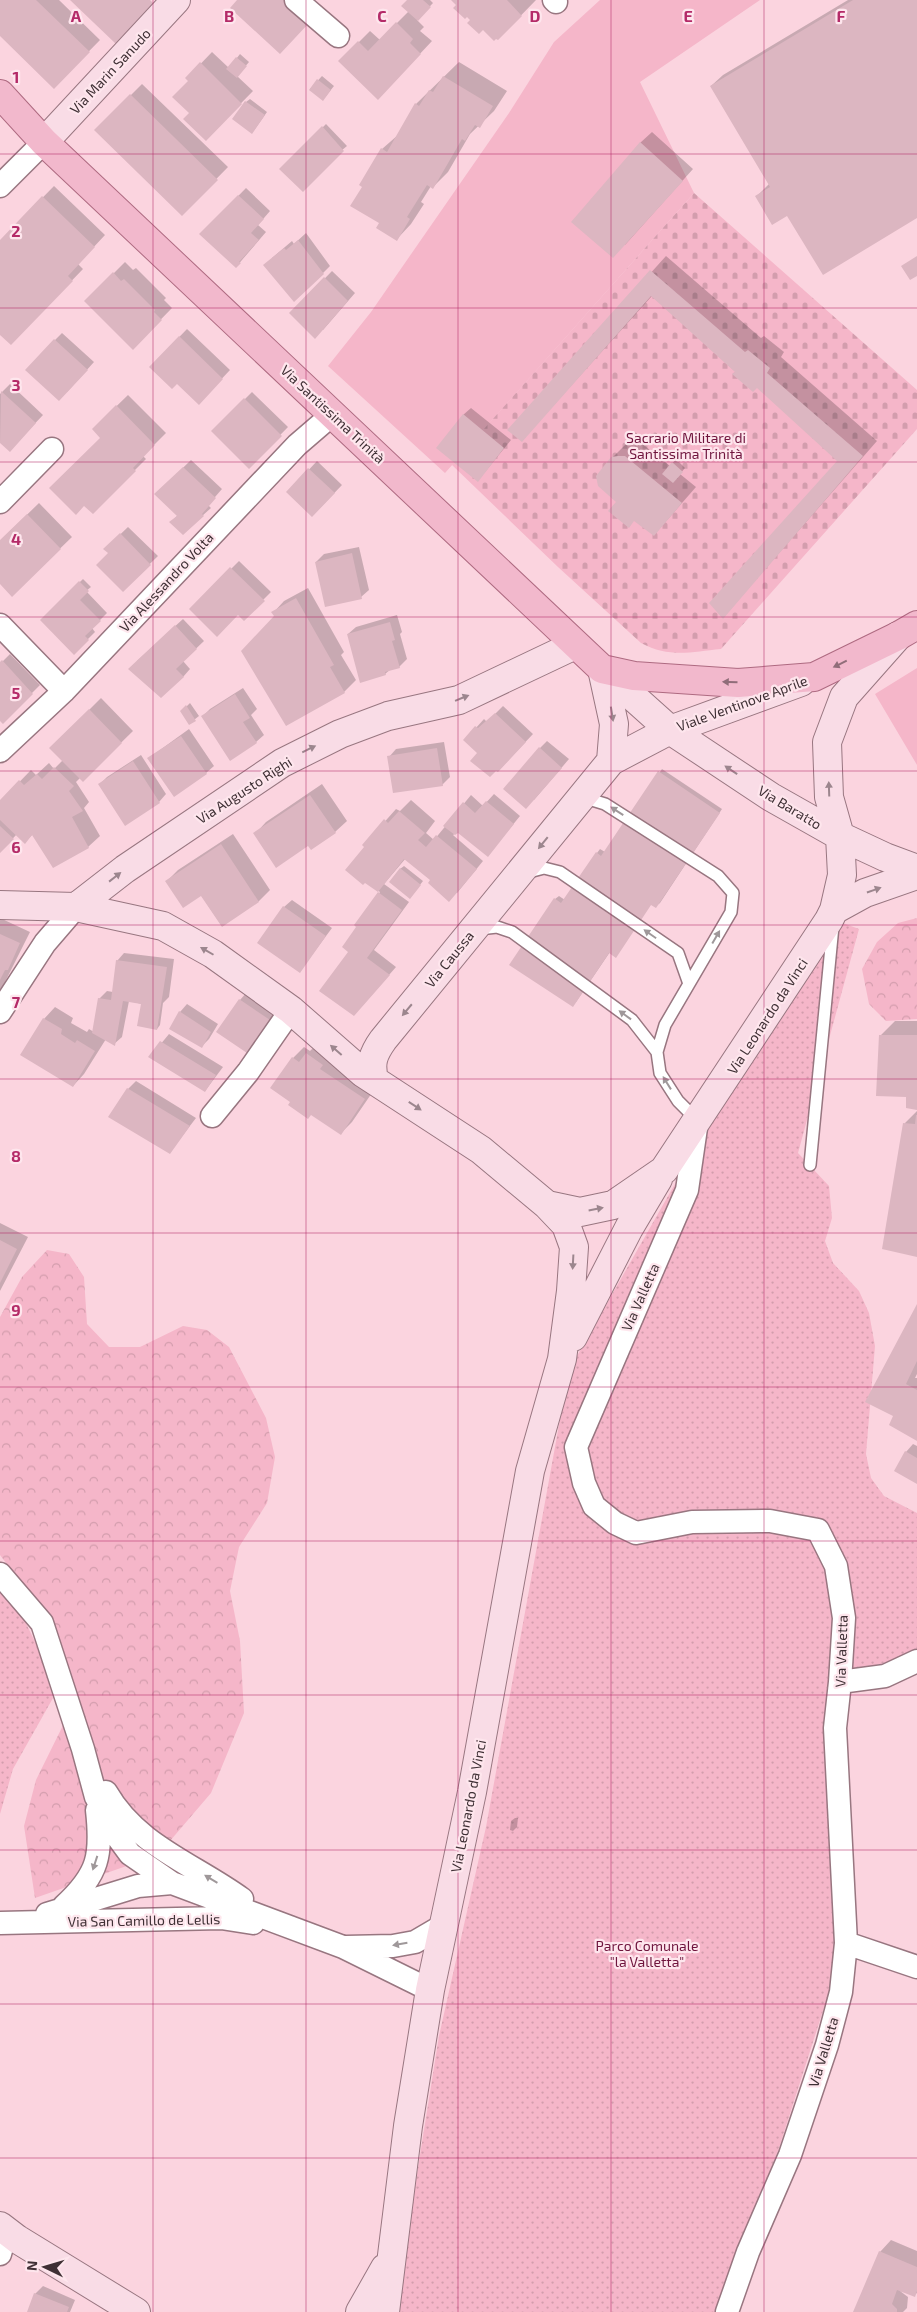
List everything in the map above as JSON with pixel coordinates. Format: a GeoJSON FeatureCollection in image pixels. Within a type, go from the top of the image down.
{"type":"FeatureCollection","features":[{"type":"Feature","properties":{"kind":"main road","name":"Via Santissima Trinità"},"geometry":{"type":"LineString","coordinates":[[0,94],[44,142],[575,645],[602,668]]}},
{"type":"Feature","properties":{"kind":"main road","name":"Viale Ventinove Aprile"},"geometry":{"type":"LineString","coordinates":[[602,668],[634,676],[738,683],[814,677],[908,630]]}},
{"type":"Feature","properties":{"kind":"street","name":"Via Marin Sanudo"},"geometry":{"type":"LineString","coordinates":[[44,142],[176,0]]}},
{"type":"Feature","properties":{"kind":"street"},"geometry":{"type":"LineString","coordinates":[[296,0],[338,36]]}},
{"type":"Feature","properties":{"kind":"street"},"geometry":{"type":"LineString","coordinates":[[0,186],[44,142]]}},
{"type":"Feature","properties":{"kind":"street","name":"Via Alessandro Volta"},"geometry":{"type":"LineString","coordinates":[[0,751],[64,691],[297,445],[333,414]]}},
{"type":"Feature","properties":{"kind":"street"},"geometry":{"type":"LineString","coordinates":[[0,502],[52,449]]}},
{"type":"Feature","properties":{"kind":"street"},"geometry":{"type":"LineString","coordinates":[[0,625],[64,691]]}},
{"type":"Feature","properties":{"kind":"street","name":"Viale Ventinove Aprile"},"geometry":{"type":"LineString","coordinates":[[834,910],[842,875],[840,836],[829,797],[827,742],[844,697],[908,630]]}},
{"type":"Feature","properties":{"kind":"street","name":"Via Augusto Righi"},"geometry":{"type":"LineString","coordinates":[[0,1012],[45,943],[76,907],[125,869],[282,763],[340,734],[388,716],[459,700],[575,645]]}},
{"type":"Feature","properties":{"kind":"street"},"geometry":{"type":"LineString","coordinates":[[602,668],[614,724],[612,761]]}},
{"type":"Feature","properties":{"kind":"street","name":"Via Santissima Trinità"},"geometry":{"type":"LineString","coordinates":[[602,668],[670,730]]}},
{"type":"Feature","properties":{"kind":"street","name":"Viale Ventinove Aprile"},"geometry":{"type":"LineString","coordinates":[[670,730],[814,677]]}},
{"type":"Feature","properties":{"kind":"street","name":"Via Baratto"},"geometry":{"type":"LineString","coordinates":[[670,730],[772,797],[840,836],[885,857],[917,868]]}},
{"type":"Feature","properties":{"kind":"street","name":"Via Caussa"},"geometry":{"type":"LineString","coordinates":[[374,1080],[371,1065],[374,1052],[382,1040],[574,805],[612,761],[670,730]]}},
{"type":"Feature","properties":{"kind":"street"},"geometry":{"type":"LineString","coordinates":[[834,910],[865,893],[917,875]]}},
{"type":"Feature","properties":{"kind":"street"},"geometry":{"type":"LineString","coordinates":[[0,904],[76,907],[163,926],[213,954],[291,1010],[374,1080]]}},
{"type":"Feature","properties":{"kind":"street","name":"Via Leonardo da Vinci"},"geometry":{"type":"LineString","coordinates":[[562,1359],[629,1228],[664,1170],[796,972],[834,910]]}},
{"type":"Feature","properties":{"kind":"street"},"geometry":{"type":"LineString","coordinates":[[212,1116],[248,1072],[291,1010]]}},
{"type":"Feature","properties":{"kind":"street","name":"Via Leonardo da Vinci"},"geometry":{"type":"LineString","coordinates":[[374,1080],[481,1150],[547,1205],[566,1225],[574,1248],[572,1291],[562,1359],[530,1471],[474,1782],[430,1990],[408,2126],[385,2312]]}},
{"type":"Feature","properties":{"kind":"street","name":"Via Valletta"},"geometry":{"type":"LineString","coordinates":[[697,1120],[687,1190],[576,1447],[584,1483],[594,1506],[615,1523],[636,1533],[692,1522],[770,1521],[818,1530],[836,1566],[844,1618],[835,1728],[846,1943],[841,1992],[827,2045],[790,2155],[748,2252],[727,2312]]}},
{"type":"Feature","properties":{"kind":"street"},"geometry":{"type":"LineString","coordinates":[[547,1205],[580,1212],[613,1205],[664,1170]]}},
{"type":"Feature","properties":{"kind":"street","name":"Via San Camillo de Lellis"},"geometry":{"type":"LineString","coordinates":[[0,1574],[42,1622],[83,1749],[96,1798],[116,1835],[130,1854],[172,1883],[265,1916],[343,1947],[430,1990]]}},
{"type":"Feature","properties":{"kind":"street"},"geometry":{"type":"LineString","coordinates":[[840,1682],[885,1676],[917,1661]]}},
{"type":"Feature","properties":{"kind":"street","name":"Via San Camillo de Lellis"},"geometry":{"type":"LineString","coordinates":[[83,1749],[116,1810],[151,1843],[230,1890],[265,1916]]}},
{"type":"Feature","properties":{"kind":"street"},"geometry":{"type":"LineString","coordinates":[[59,1910],[82,1889],[97,1859],[100,1839],[96,1798]]}},
{"type":"Feature","properties":{"kind":"street","name":"Via San Camillo de Lellis"},"geometry":{"type":"LineString","coordinates":[[10,1922],[59,1910],[138,1886],[172,1883]]}},
{"type":"Feature","properties":{"kind":"street","name":"Via San Camillo de Lellis"},"geometry":{"type":"LineString","coordinates":[[10,1922],[221,1918],[297,1930]]}},
{"type":"Feature","properties":{"kind":"street"},"geometry":{"type":"LineString","coordinates":[[343,1947],[393,1946],[415,1942],[444,1925]]}},
{"type":"Feature","properties":{"kind":"street"},"geometry":{"type":"LineString","coordinates":[[846,1943],[917,1967]]}},
{"type":"Feature","properties":{"kind":"street"},"geometry":{"type":"LineString","coordinates":[[2,2236],[17,2239],[136,2312]]}},
{"type":"Feature","properties":{"kind":"street","name":"Via Leonardo da Vinci"},"geometry":{"type":"LineString","coordinates":[[360,2312],[392,2256]]}},
{"type":"Feature","properties":{"kind":"lane"},"geometry":{"type":"LineString","coordinates":[[574,805],[592,800],[605,804],[718,876],[733,893],[730,912],[664,1025],[657,1052],[660,1073],[678,1101],[697,1120]]}},
{"type":"Feature","properties":{"kind":"lane"},"geometry":{"type":"LineString","coordinates":[[518,874],[544,868],[560,872],[678,954],[689,984]]}},
{"type":"Feature","properties":{"kind":"lane"},"geometry":{"type":"LineString","coordinates":[[810,1165],[834,910]]}},
{"type":"Feature","properties":{"kind":"lane"},"geometry":{"type":"LineString","coordinates":[[473,930],[497,927],[512,932],[632,1020],[657,1052]]}},
{"type":"Feature","properties":{"kind":"green space"},"geometry":{"type":"Polygon","coordinates":[[[600,0],[760,0],[640,82],[694,193],[445,473],[328,366],[371,312],[509,113],[554,42],[600,0]]]}},
{"type":"Feature","properties":{"kind":"green space","name":"Sacrario Militare di Santissima Trinità"},"geometry":{"type":"Polygon","coordinates":[[[694,193],[917,390],[917,429],[721,649],[680,653],[661,651],[641,643],[558,567],[452,465],[453,462],[436,448],[463,414],[483,430],[694,193]]]}},
{"type":"Feature","properties":{"kind":"green space"},"geometry":{"type":"Polygon","coordinates":[[[917,668],[917,765],[875,694],[917,668]]]}},
{"type":"Feature","properties":{"kind":"green space"},"geometry":{"type":"Polygon","coordinates":[[[917,918],[917,1019],[886,1021],[869,1004],[862,969],[877,942],[898,923],[917,918]]]}},
{"type":"Feature","properties":{"kind":"green space","name":"Parco Comunale \"la Valletta\""},"geometry":{"type":"Polygon","coordinates":[[[840,922],[859,929],[798,1153],[829,1186],[832,1218],[825,1241],[833,1263],[859,1291],[869,1313],[875,1346],[866,1454],[871,1478],[884,1496],[917,1513],[917,1651],[886,1663],[828,1674],[836,1939],[829,1992],[779,2148],[717,2312],[395,2312],[439,2036],[486,1827],[569,1370],[696,1147],[701,1134],[840,922]]]}},
{"type":"Feature","properties":{"kind":"green space"},"geometry":{"type":"Polygon","coordinates":[[[47,1250],[69,1254],[84,1277],[87,1324],[109,1347],[140,1347],[183,1326],[207,1330],[229,1347],[266,1418],[275,1457],[267,1503],[239,1547],[230,1591],[240,1641],[244,1713],[211,1793],[158,1855],[35,1898],[24,1826],[36,1780],[75,1701],[47,1616],[0,1555],[0,1317],[22,1277],[47,1250]]]}},
{"type":"Feature","properties":{"kind":"green space"},"geometry":{"type":"Polygon","coordinates":[[[0,1570],[40,1652],[53,1698],[13,1769],[0,1814],[0,1570]]]}},
{"type":"Feature","properties":{"kind":"building"},"geometry":{"type":"Polygon","coordinates":[[[0,0],[36,0],[90,52],[54,89],[0,36],[0,0]]]}},
{"type":"Feature","properties":{"kind":"building"},"geometry":{"type":"Polygon","coordinates":[[[70,0],[150,0],[154,4],[116,44],[70,0]]]}},
{"type":"Feature","properties":{"kind":"building"},"geometry":{"type":"Polygon","coordinates":[[[237,0],[284,0],[309,23],[280,54],[230,8],[237,0]]]}},
{"type":"Feature","properties":{"kind":"building"},"geometry":{"type":"Polygon","coordinates":[[[407,0],[423,0],[431,7],[418,21],[401,6],[407,0]]]}},
{"type":"Feature","properties":{"kind":"building"},"geometry":{"type":"Polygon","coordinates":[[[451,0],[507,0],[522,16],[498,40],[494,41],[483,30],[479,34],[467,23],[470,20],[467,17],[465,19],[453,8],[456,5],[451,0]]]}},
{"type":"Feature","properties":{"kind":"building"},"geometry":{"type":"Polygon","coordinates":[[[853,0],[917,0],[917,218],[823,275],[787,216],[772,225],[755,196],[770,187],[710,86],[853,0]]]}},
{"type":"Feature","properties":{"kind":"building"},"geometry":{"type":"Polygon","coordinates":[[[396,22],[413,39],[410,43],[421,54],[378,100],[338,61],[358,41],[368,51],[396,22]]]}},
{"type":"Feature","properties":{"kind":"building"},"geometry":{"type":"Polygon","coordinates":[[[236,57],[247,66],[237,78],[226,69],[236,57]]]}},
{"type":"Feature","properties":{"kind":"building"},"geometry":{"type":"Polygon","coordinates":[[[200,62],[242,104],[206,141],[183,119],[189,113],[172,97],[188,81],[185,78],[200,62]]]}},
{"type":"Feature","properties":{"kind":"building"},"geometry":{"type":"Polygon","coordinates":[[[443,76],[493,106],[480,128],[475,125],[465,141],[462,139],[433,189],[427,185],[407,217],[410,219],[397,241],[376,228],[379,223],[350,206],[362,187],[359,185],[381,148],[387,152],[415,103],[419,106],[429,90],[433,92],[443,76]]]}},
{"type":"Feature","properties":{"kind":"building"},"geometry":{"type":"Polygon","coordinates":[[[317,79],[331,90],[323,101],[309,90],[317,79]]]}},
{"type":"Feature","properties":{"kind":"building"},"geometry":{"type":"Polygon","coordinates":[[[130,94],[218,180],[182,216],[94,130],[130,94]]]}},
{"type":"Feature","properties":{"kind":"building"},"geometry":{"type":"Polygon","coordinates":[[[245,101],[265,115],[252,134],[232,119],[245,101]]]}},
{"type":"Feature","properties":{"kind":"building"},"geometry":{"type":"Polygon","coordinates":[[[322,126],[344,151],[303,192],[279,169],[322,126]]]}},
{"type":"Feature","properties":{"kind":"building"},"geometry":{"type":"Polygon","coordinates":[[[640,142],[683,181],[613,258],[571,222],[640,142]]]}},
{"type":"Feature","properties":{"kind":"building"},"geometry":{"type":"Polygon","coordinates":[[[238,195],[264,219],[251,233],[259,240],[236,268],[199,234],[238,195]]]}},
{"type":"Feature","properties":{"kind":"building"},"geometry":{"type":"Polygon","coordinates":[[[42,196],[95,247],[68,276],[73,281],[11,345],[0,335],[0,240],[42,196]]]}},
{"type":"Feature","properties":{"kind":"building"},"geometry":{"type":"Polygon","coordinates":[[[298,240],[324,274],[294,302],[263,265],[284,248],[286,250],[298,240]]]}},
{"type":"Feature","properties":{"kind":"building"},"geometry":{"type":"Polygon","coordinates":[[[917,256],[917,276],[910,280],[901,266],[917,256]]]}},
{"type":"Feature","properties":{"kind":"building"},"geometry":{"type":"Polygon","coordinates":[[[650,270],[745,352],[748,350],[770,368],[767,373],[863,456],[723,619],[709,603],[837,461],[757,388],[753,392],[732,374],[735,372],[651,296],[522,442],[507,430],[650,270]]]}},
{"type":"Feature","properties":{"kind":"building"},"geometry":{"type":"Polygon","coordinates":[[[113,272],[121,281],[124,279],[155,310],[154,312],[162,320],[133,350],[84,301],[113,272]]]}},
{"type":"Feature","properties":{"kind":"building"},"geometry":{"type":"Polygon","coordinates":[[[324,277],[348,301],[315,339],[289,313],[324,277]]]}},
{"type":"Feature","properties":{"kind":"building"},"geometry":{"type":"Polygon","coordinates":[[[179,336],[223,379],[199,405],[177,384],[172,389],[149,367],[179,336]]]}},
{"type":"Feature","properties":{"kind":"building"},"geometry":{"type":"Polygon","coordinates":[[[54,339],[88,370],[59,401],[25,370],[54,339]]]}},
{"type":"Feature","properties":{"kind":"building"},"geometry":{"type":"Polygon","coordinates":[[[1,391],[36,423],[10,452],[0,443],[1,391]]]}},
{"type":"Feature","properties":{"kind":"building"},"geometry":{"type":"Polygon","coordinates":[[[244,398],[282,436],[249,469],[211,431],[244,398]]]}},
{"type":"Feature","properties":{"kind":"building"},"geometry":{"type":"Polygon","coordinates":[[[116,405],[155,445],[133,468],[136,471],[93,514],[84,506],[76,515],[49,488],[100,438],[92,429],[116,405]]]}},
{"type":"Feature","properties":{"kind":"building"},"geometry":{"type":"Polygon","coordinates":[[[463,414],[504,448],[478,482],[436,448],[463,414]]]}},
{"type":"Feature","properties":{"kind":"building"},"geometry":{"type":"Polygon","coordinates":[[[625,456],[682,503],[654,536],[634,521],[629,528],[608,511],[616,502],[598,486],[596,476],[611,457],[625,456]]]}},
{"type":"Feature","properties":{"kind":"building"},"geometry":{"type":"Polygon","coordinates":[[[672,462],[683,472],[673,483],[662,474],[672,462]]]}},
{"type":"Feature","properties":{"kind":"building"},"geometry":{"type":"Polygon","coordinates":[[[183,467],[216,498],[202,514],[204,516],[183,535],[169,522],[177,516],[154,494],[183,467]]]}},
{"type":"Feature","properties":{"kind":"building"},"geometry":{"type":"Polygon","coordinates":[[[308,468],[335,493],[312,517],[286,492],[308,468]]]}},
{"type":"Feature","properties":{"kind":"building"},"geometry":{"type":"Polygon","coordinates":[[[27,514],[61,549],[12,597],[0,584],[0,540],[27,514]]]}},
{"type":"Feature","properties":{"kind":"building"},"geometry":{"type":"Polygon","coordinates":[[[120,533],[151,565],[123,592],[96,565],[108,553],[103,549],[120,533]]]}},
{"type":"Feature","properties":{"kind":"building"},"geometry":{"type":"Polygon","coordinates":[[[352,553],[362,599],[325,607],[315,562],[352,553]]]}},
{"type":"Feature","properties":{"kind":"building"},"geometry":{"type":"Polygon","coordinates":[[[230,567],[265,601],[244,621],[238,615],[217,637],[189,609],[230,567]]]}},
{"type":"Feature","properties":{"kind":"building"},"geometry":{"type":"Polygon","coordinates":[[[79,581],[89,591],[80,600],[101,621],[85,636],[89,640],[74,655],[40,620],[79,581]]]}},
{"type":"Feature","properties":{"kind":"building"},"geometry":{"type":"Polygon","coordinates":[[[296,598],[334,665],[330,667],[345,693],[286,726],[241,651],[274,616],[271,612],[296,598]]]}},
{"type":"Feature","properties":{"kind":"building"},"geometry":{"type":"Polygon","coordinates":[[[390,622],[395,640],[392,641],[400,668],[385,672],[386,675],[360,683],[347,634],[390,622]]]}},
{"type":"Feature","properties":{"kind":"building"},"geometry":{"type":"Polygon","coordinates":[[[175,625],[197,649],[176,669],[184,677],[161,698],[128,669],[175,625]]]}},
{"type":"Feature","properties":{"kind":"building"},"geometry":{"type":"Polygon","coordinates":[[[2,660],[33,694],[3,724],[0,721],[0,662],[2,660]]]}},
{"type":"Feature","properties":{"kind":"building"},"geometry":{"type":"Polygon","coordinates":[[[235,694],[250,718],[243,722],[257,743],[230,761],[201,716],[235,694]]]}},
{"type":"Feature","properties":{"kind":"building"},"geometry":{"type":"Polygon","coordinates":[[[186,705],[196,721],[189,725],[180,711],[186,705]]]}},
{"type":"Feature","properties":{"kind":"building"},"geometry":{"type":"Polygon","coordinates":[[[89,709],[122,743],[83,782],[49,748],[89,709]]]}},
{"type":"Feature","properties":{"kind":"building"},"geometry":{"type":"Polygon","coordinates":[[[495,713],[526,742],[498,772],[496,771],[490,777],[470,761],[477,753],[463,740],[475,726],[478,728],[495,713]]]}},
{"type":"Feature","properties":{"kind":"building"},"geometry":{"type":"Polygon","coordinates":[[[181,736],[207,774],[174,797],[147,758],[181,736]]]}},
{"type":"Feature","properties":{"kind":"building"},"geometry":{"type":"Polygon","coordinates":[[[539,747],[562,768],[526,809],[503,789],[539,747]]]}},
{"type":"Feature","properties":{"kind":"building"},"geometry":{"type":"Polygon","coordinates":[[[437,748],[443,786],[393,793],[387,756],[437,748]]]}},
{"type":"Feature","properties":{"kind":"building"},"geometry":{"type":"Polygon","coordinates":[[[133,761],[160,803],[125,826],[98,784],[133,761]]]}},
{"type":"Feature","properties":{"kind":"building"},"geometry":{"type":"Polygon","coordinates":[[[54,767],[74,786],[69,791],[83,811],[72,817],[89,848],[53,868],[32,835],[25,844],[0,820],[0,800],[19,780],[24,785],[37,774],[42,779],[54,767]]]}},
{"type":"Feature","properties":{"kind":"building"},"geometry":{"type":"Polygon","coordinates":[[[658,771],[720,813],[656,908],[651,905],[616,958],[609,953],[573,1007],[509,965],[554,898],[561,903],[596,852],[601,856],[658,771]]]}},
{"type":"Feature","properties":{"kind":"building"},"geometry":{"type":"Polygon","coordinates":[[[310,795],[336,833],[311,850],[308,846],[276,868],[253,833],[310,795]]]}},
{"type":"Feature","properties":{"kind":"building"},"geometry":{"type":"Polygon","coordinates":[[[486,801],[514,824],[488,857],[458,833],[455,835],[443,826],[463,802],[475,813],[486,801]]]}},
{"type":"Feature","properties":{"kind":"building"},"geometry":{"type":"Polygon","coordinates":[[[399,811],[425,833],[418,840],[426,847],[436,835],[477,869],[449,902],[428,883],[430,880],[404,859],[378,892],[365,883],[363,885],[345,870],[364,847],[362,845],[384,819],[388,823],[399,811]]]}},
{"type":"Feature","properties":{"kind":"building"},"geometry":{"type":"Polygon","coordinates":[[[0,826],[14,839],[0,853],[0,826]]]}},
{"type":"Feature","properties":{"kind":"building"},"geometry":{"type":"Polygon","coordinates":[[[221,844],[259,902],[222,927],[201,896],[183,908],[165,881],[221,844]]]}},
{"type":"Feature","properties":{"kind":"building"},"geometry":{"type":"Polygon","coordinates":[[[400,868],[421,885],[410,899],[389,882],[400,868]]]}},
{"type":"Feature","properties":{"kind":"building"},"geometry":{"type":"Polygon","coordinates":[[[378,892],[402,910],[367,958],[390,975],[354,1016],[319,991],[348,952],[342,947],[356,927],[354,925],[378,892]]]}},
{"type":"Feature","properties":{"kind":"building"},"geometry":{"type":"Polygon","coordinates":[[[283,906],[326,936],[300,973],[257,943],[283,906]]]}},
{"type":"Feature","properties":{"kind":"building"},"geometry":{"type":"Polygon","coordinates":[[[0,934],[20,943],[8,970],[5,970],[0,980],[0,934]]]}},
{"type":"Feature","properties":{"kind":"building"},"geometry":{"type":"Polygon","coordinates":[[[116,960],[167,967],[157,1030],[137,1026],[141,1004],[123,1001],[115,1046],[92,1033],[98,998],[111,1000],[116,960]]]}},
{"type":"Feature","properties":{"kind":"building"},"geometry":{"type":"Polygon","coordinates":[[[239,999],[270,1020],[247,1053],[216,1032],[239,999]]]}},
{"type":"Feature","properties":{"kind":"building"},"geometry":{"type":"Polygon","coordinates":[[[179,1011],[211,1032],[202,1048],[169,1029],[179,1011]]]}},
{"type":"Feature","properties":{"kind":"building"},"geometry":{"type":"Polygon","coordinates":[[[43,1018],[62,1029],[61,1034],[75,1043],[77,1040],[95,1051],[73,1087],[20,1055],[43,1018]]]}},
{"type":"Feature","properties":{"kind":"building"},"geometry":{"type":"Polygon","coordinates":[[[879,1035],[917,1035],[917,1110],[906,1108],[906,1097],[876,1096],[879,1035]]]}},
{"type":"Feature","properties":{"kind":"building"},"geometry":{"type":"Polygon","coordinates":[[[160,1041],[216,1075],[205,1092],[148,1057],[160,1041]]]}},
{"type":"Feature","properties":{"kind":"building"},"geometry":{"type":"Polygon","coordinates":[[[306,1053],[323,1065],[320,1069],[365,1099],[341,1135],[311,1115],[308,1119],[288,1105],[290,1102],[270,1088],[292,1057],[299,1062],[306,1053]]]}},
{"type":"Feature","properties":{"kind":"building"},"geometry":{"type":"Polygon","coordinates":[[[127,1088],[190,1126],[170,1154],[108,1117],[127,1088]]]}},
{"type":"Feature","properties":{"kind":"building"},"geometry":{"type":"Polygon","coordinates":[[[916,1115],[917,1257],[882,1249],[903,1123],[915,1124],[916,1115]]]}},
{"type":"Feature","properties":{"kind":"building"},"geometry":{"type":"Polygon","coordinates":[[[0,1240],[17,1249],[0,1283],[0,1240]]]}},
{"type":"Feature","properties":{"kind":"building"},"geometry":{"type":"Polygon","coordinates":[[[917,1304],[917,1361],[906,1384],[917,1390],[917,1441],[889,1425],[893,1416],[865,1402],[917,1304]]]}},
{"type":"Feature","properties":{"kind":"building"},"geometry":{"type":"Polygon","coordinates":[[[905,1451],[917,1458],[917,1484],[894,1471],[905,1451]]]}},
{"type":"Feature","properties":{"kind":"building"},"geometry":{"type":"Polygon","coordinates":[[[879,2251],[917,2267],[917,2291],[915,2297],[897,2290],[892,2304],[897,2309],[897,2312],[853,2312],[879,2251]]]}},
{"type":"Feature","properties":{"kind":"building"},"geometry":{"type":"Polygon","coordinates":[[[34,2293],[69,2307],[67,2312],[27,2312],[34,2293]]]}}]}
